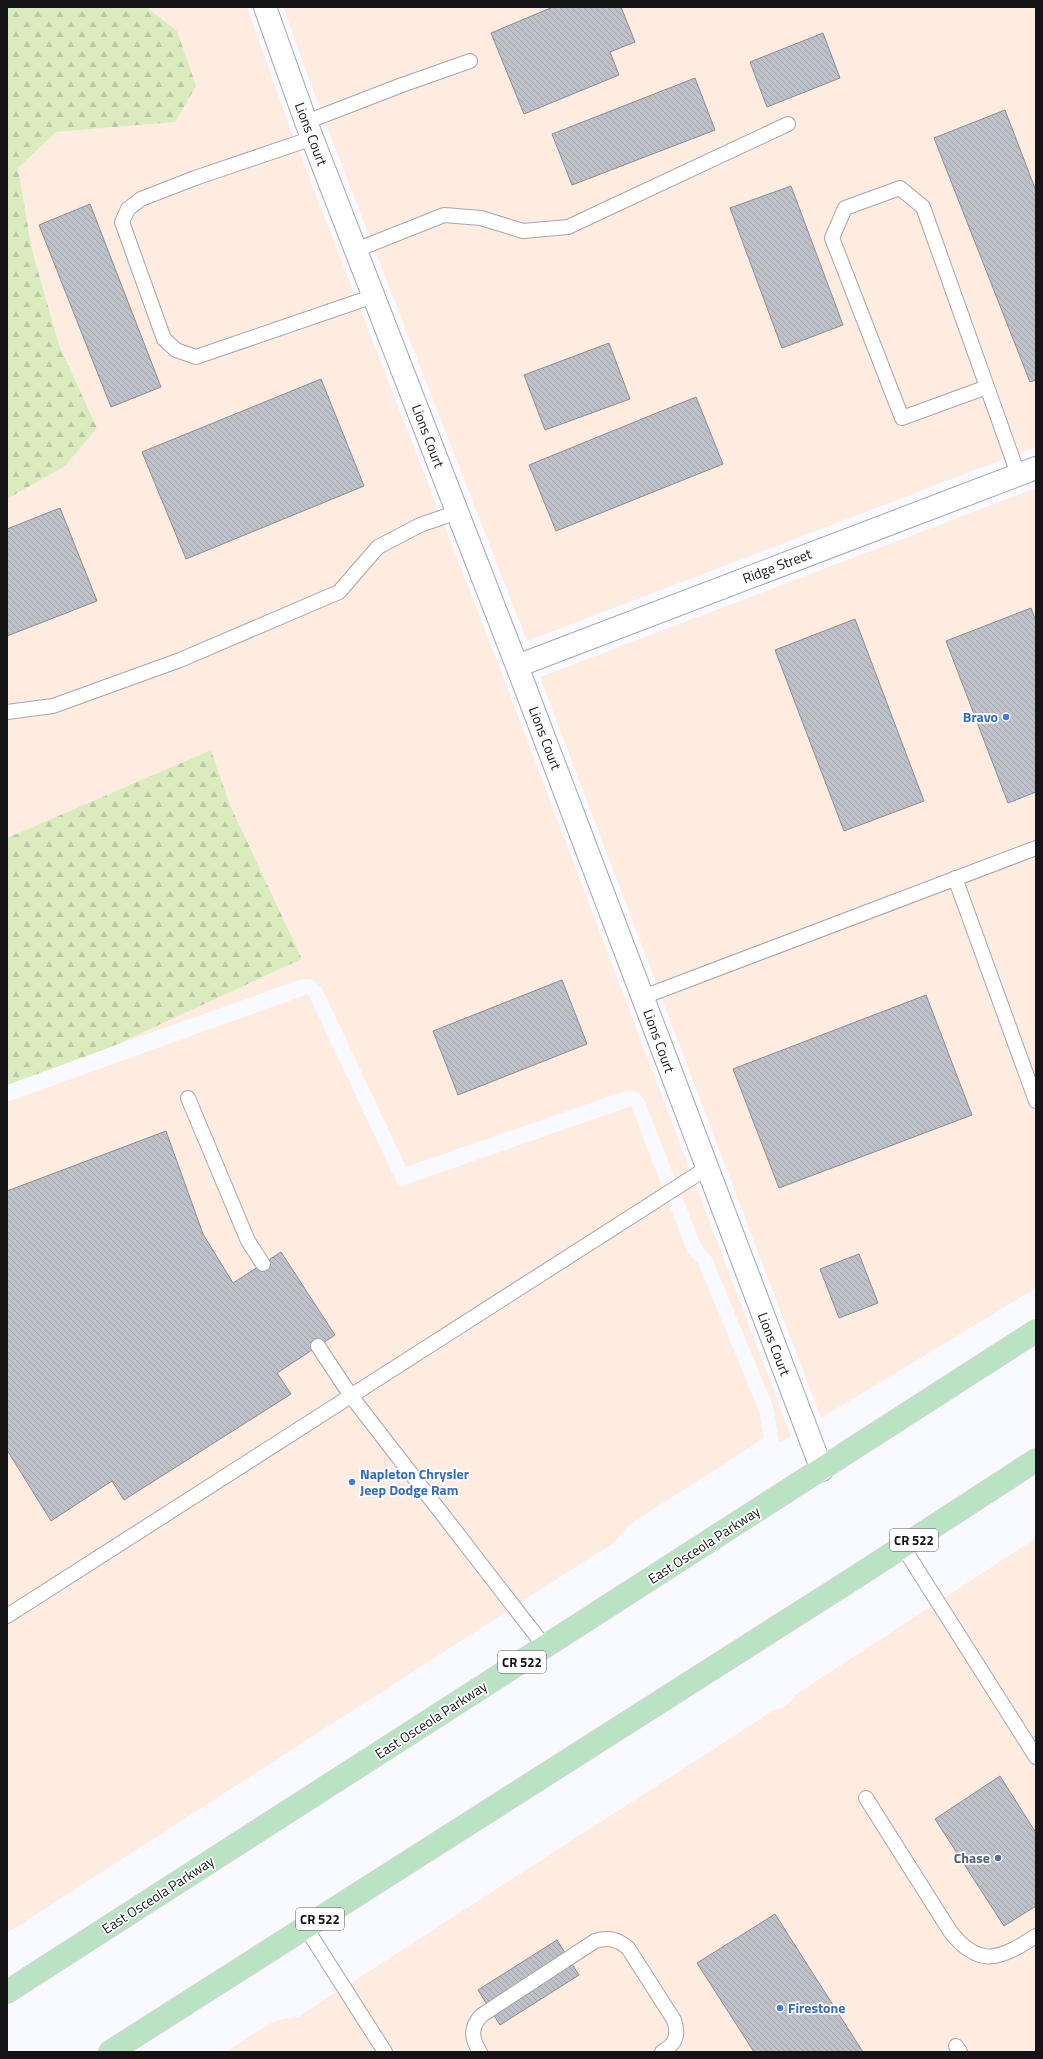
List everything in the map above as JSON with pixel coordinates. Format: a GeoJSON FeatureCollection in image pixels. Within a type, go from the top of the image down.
{"type":"FeatureCollection","features":[{"type":"Feature","properties":{"kind":"main road","name":"East Osceola Parkway"},"geometry":{"type":"LineString","coordinates":[[7,1992],[1036,1332]]}},
{"type":"Feature","properties":{"kind":"main road","name":"CR 522"},"geometry":{"type":"LineString","coordinates":[[110,2052],[903,1547],[1036,1460]]}},
{"type":"Feature","properties":{"kind":"street","name":"Lions Court"},"geometry":{"type":"LineString","coordinates":[[265,7],[356,250],[518,666],[822,1470]]}},
{"type":"Feature","properties":{"kind":"street","name":"Ridge Street"},"geometry":{"type":"LineString","coordinates":[[518,666],[1027,471]]}},
{"type":"Feature","properties":{"kind":"lane"},"geometry":{"type":"LineString","coordinates":[[374,296],[196,357],[176,350],[164,339],[122,222],[128,209],[141,199],[310,130],[402,85],[470,61]]}},
{"type":"Feature","properties":{"kind":"lane"},"geometry":{"type":"LineString","coordinates":[[356,250],[444,215],[481,218],[523,231],[568,227],[788,124]]}},
{"type":"Feature","properties":{"kind":"lane"},"geometry":{"type":"LineString","coordinates":[[987,387],[902,418],[832,238],[845,208],[900,188],[923,207],[987,387],[1027,471]]}},
{"type":"Feature","properties":{"kind":"lane"},"geometry":{"type":"LineString","coordinates":[[7,712],[53,706],[150,671],[180,660],[339,592],[378,547],[420,525],[458,512]]}},
{"type":"Feature","properties":{"kind":"lane"},"geometry":{"type":"LineString","coordinates":[[643,997],[1036,848]]}},
{"type":"Feature","properties":{"kind":"lane"},"geometry":{"type":"LineString","coordinates":[[955,878],[1036,1101]]}},
{"type":"Feature","properties":{"kind":"lane"},"geometry":{"type":"LineString","coordinates":[[188,1098],[248,1241],[264,1264]]}},
{"type":"Feature","properties":{"kind":"lane"},"geometry":{"type":"LineString","coordinates":[[7,1616],[707,1168]]}},
{"type":"Feature","properties":{"kind":"lane"},"geometry":{"type":"LineString","coordinates":[[318,1346],[350,1396],[545,1646]]}},
{"type":"Feature","properties":{"kind":"lane"},"geometry":{"type":"LineString","coordinates":[[903,1547],[1036,1757]]}},
{"type":"Feature","properties":{"kind":"lane"},"geometry":{"type":"LineString","coordinates":[[866,1798],[960,1945],[973,1954],[988,1956],[1004,1954],[1036,1936]]}},
{"type":"Feature","properties":{"kind":"lane"},"geometry":{"type":"LineString","coordinates":[[306,1928],[385,2052]]}},
{"type":"Feature","properties":{"kind":"lane"},"geometry":{"type":"LineString","coordinates":[[480,2052],[473,2033],[475,2022],[482,2015],[596,1941],[607,1938],[620,1941],[628,1948],[674,2020],[677,2028],[676,2039],[670,2048],[662,2052]]}},
{"type":"Feature","properties":{"kind":"shaded area"},"geometry":{"type":"Polygon","coordinates":[[[146,7],[247,7],[290,128],[501,671],[791,1436],[779,1443],[773,1406],[712,1258],[701,1245],[645,1102],[639,1093],[630,1090],[625,1091],[406,1167],[322,988],[311,979],[302,979],[111,1047],[302,959],[230,805],[211,750],[7,838],[7,499],[65,466],[97,428],[59,345],[32,250],[18,168],[56,132],[175,122],[177,31],[146,7]]]}},
{"type":"Feature","properties":{"kind":"shaded area"},"geometry":{"type":"Polygon","coordinates":[[[283,7],[1036,7],[1036,447],[527,641],[323,117],[283,7]]]}},
{"type":"Feature","properties":{"kind":"shaded area"},"geometry":{"type":"Polygon","coordinates":[[[1036,488],[1036,1288],[821,1418],[540,677],[1036,488]]]}},
{"type":"Feature","properties":{"kind":"shaded area","name":"Napleton Chrysler Jeep Dodge Ram"},"geometry":{"type":"Polygon","coordinates":[[[308,994],[399,1187],[631,1106],[688,1253],[698,1263],[759,1411],[764,1438],[629,1525],[613,1543],[7,1933],[7,1102],[308,994]]]}},
{"type":"Feature","properties":{"kind":"shaded area"},"geometry":{"type":"Polygon","coordinates":[[[1036,1538],[1036,2052],[225,2052],[271,2023],[283,2019],[298,2017],[774,1710],[782,1708],[790,1703],[795,1695],[1036,1538]]]}},
{"type":"Feature","properties":{"kind":"green space"},"geometry":{"type":"Polygon","coordinates":[[[7,7],[146,7],[177,31],[196,86],[175,122],[56,132],[18,168],[32,250],[59,345],[97,428],[65,466],[7,499],[7,7]]]}},
{"type":"Feature","properties":{"kind":"green space"},"geometry":{"type":"Polygon","coordinates":[[[211,750],[230,805],[302,959],[111,1047],[7,1085],[7,838],[211,750]]]}},
{"type":"Feature","properties":{"kind":"building"},"geometry":{"type":"Polygon","coordinates":[[[553,7],[621,7],[635,42],[610,52],[619,75],[524,114],[491,33],[553,7]]]}},
{"type":"Feature","properties":{"kind":"building"},"geometry":{"type":"Polygon","coordinates":[[[823,33],[840,78],[767,107],[750,62],[823,33]]]}},
{"type":"Feature","properties":{"kind":"building"},"geometry":{"type":"Polygon","coordinates":[[[695,78],[715,130],[572,185],[552,134],[695,78]]]}},
{"type":"Feature","properties":{"kind":"building"},"geometry":{"type":"Polygon","coordinates":[[[1005,110],[1036,191],[1036,380],[1030,382],[934,138],[1005,110]]]}},
{"type":"Feature","properties":{"kind":"building"},"geometry":{"type":"Polygon","coordinates":[[[791,186],[843,325],[782,348],[730,208],[791,186]]]}},
{"type":"Feature","properties":{"kind":"building"},"geometry":{"type":"Polygon","coordinates":[[[90,204],[161,387],[111,407],[39,225],[90,204]]]}},
{"type":"Feature","properties":{"kind":"building"},"geometry":{"type":"Polygon","coordinates":[[[609,343],[630,399],[545,430],[524,375],[609,343]]]}},
{"type":"Feature","properties":{"kind":"building"},"geometry":{"type":"Polygon","coordinates":[[[321,379],[364,486],[186,559],[142,452],[321,379]]]}},
{"type":"Feature","properties":{"kind":"building"},"geometry":{"type":"Polygon","coordinates":[[[696,397],[723,464],[556,531],[529,465],[696,397]]]}},
{"type":"Feature","properties":{"kind":"building"},"geometry":{"type":"Polygon","coordinates":[[[60,508],[97,601],[7,636],[7,529],[60,508]]]}},
{"type":"Feature","properties":{"kind":"building","name":"Bravo"},"geometry":{"type":"Polygon","coordinates":[[[1031,608],[1036,621],[1036,792],[1008,803],[946,641],[1031,608]]]}},
{"type":"Feature","properties":{"kind":"building"},"geometry":{"type":"Polygon","coordinates":[[[855,619],[924,801],[844,831],[775,650],[855,619]]]}},
{"type":"Feature","properties":{"kind":"building"},"geometry":{"type":"Polygon","coordinates":[[[562,980],[587,1044],[458,1095],[433,1031],[562,980]]]}},
{"type":"Feature","properties":{"kind":"building"},"geometry":{"type":"Polygon","coordinates":[[[926,995],[972,1115],[779,1188],[733,1069],[926,995]]]}},
{"type":"Feature","properties":{"kind":"building"},"geometry":{"type":"Polygon","coordinates":[[[166,1131],[203,1234],[233,1283],[281,1252],[335,1335],[277,1373],[291,1394],[124,1500],[112,1481],[51,1521],[7,1450],[7,1191],[166,1131]]]}},
{"type":"Feature","properties":{"kind":"building"},"geometry":{"type":"Polygon","coordinates":[[[859,1254],[878,1303],[839,1318],[820,1269],[859,1254]]]}},
{"type":"Feature","properties":{"kind":"building","name":"Chase"},"geometry":{"type":"Polygon","coordinates":[[[1000,1776],[1036,1833],[1036,1906],[1004,1926],[935,1819],[1000,1776]]]}},
{"type":"Feature","properties":{"kind":"building","name":"Firestone"},"geometry":{"type":"Polygon","coordinates":[[[775,1914],[863,2052],[754,2052],[697,1963],[775,1914]]]}},
{"type":"Feature","properties":{"kind":"building"},"geometry":{"type":"Polygon","coordinates":[[[557,1940],[579,1975],[500,2025],[478,1990],[557,1940]]]}},
{"type":"Feature","properties":{"kind":"place","name":"Bravo"},"geometry":{"type":"Point","coordinates":[1006,717]}},
{"type":"Feature","properties":{"kind":"place","name":"Napleton Chrysler Jeep Dodge Ram"},"geometry":{"type":"Point","coordinates":[352,1482]}},
{"type":"Feature","properties":{"kind":"place","name":"Chase"},"geometry":{"type":"Point","coordinates":[998,1858]}},
{"type":"Feature","properties":{"kind":"place","name":"Firestone"},"geometry":{"type":"Point","coordinates":[780,2008]}}]}
